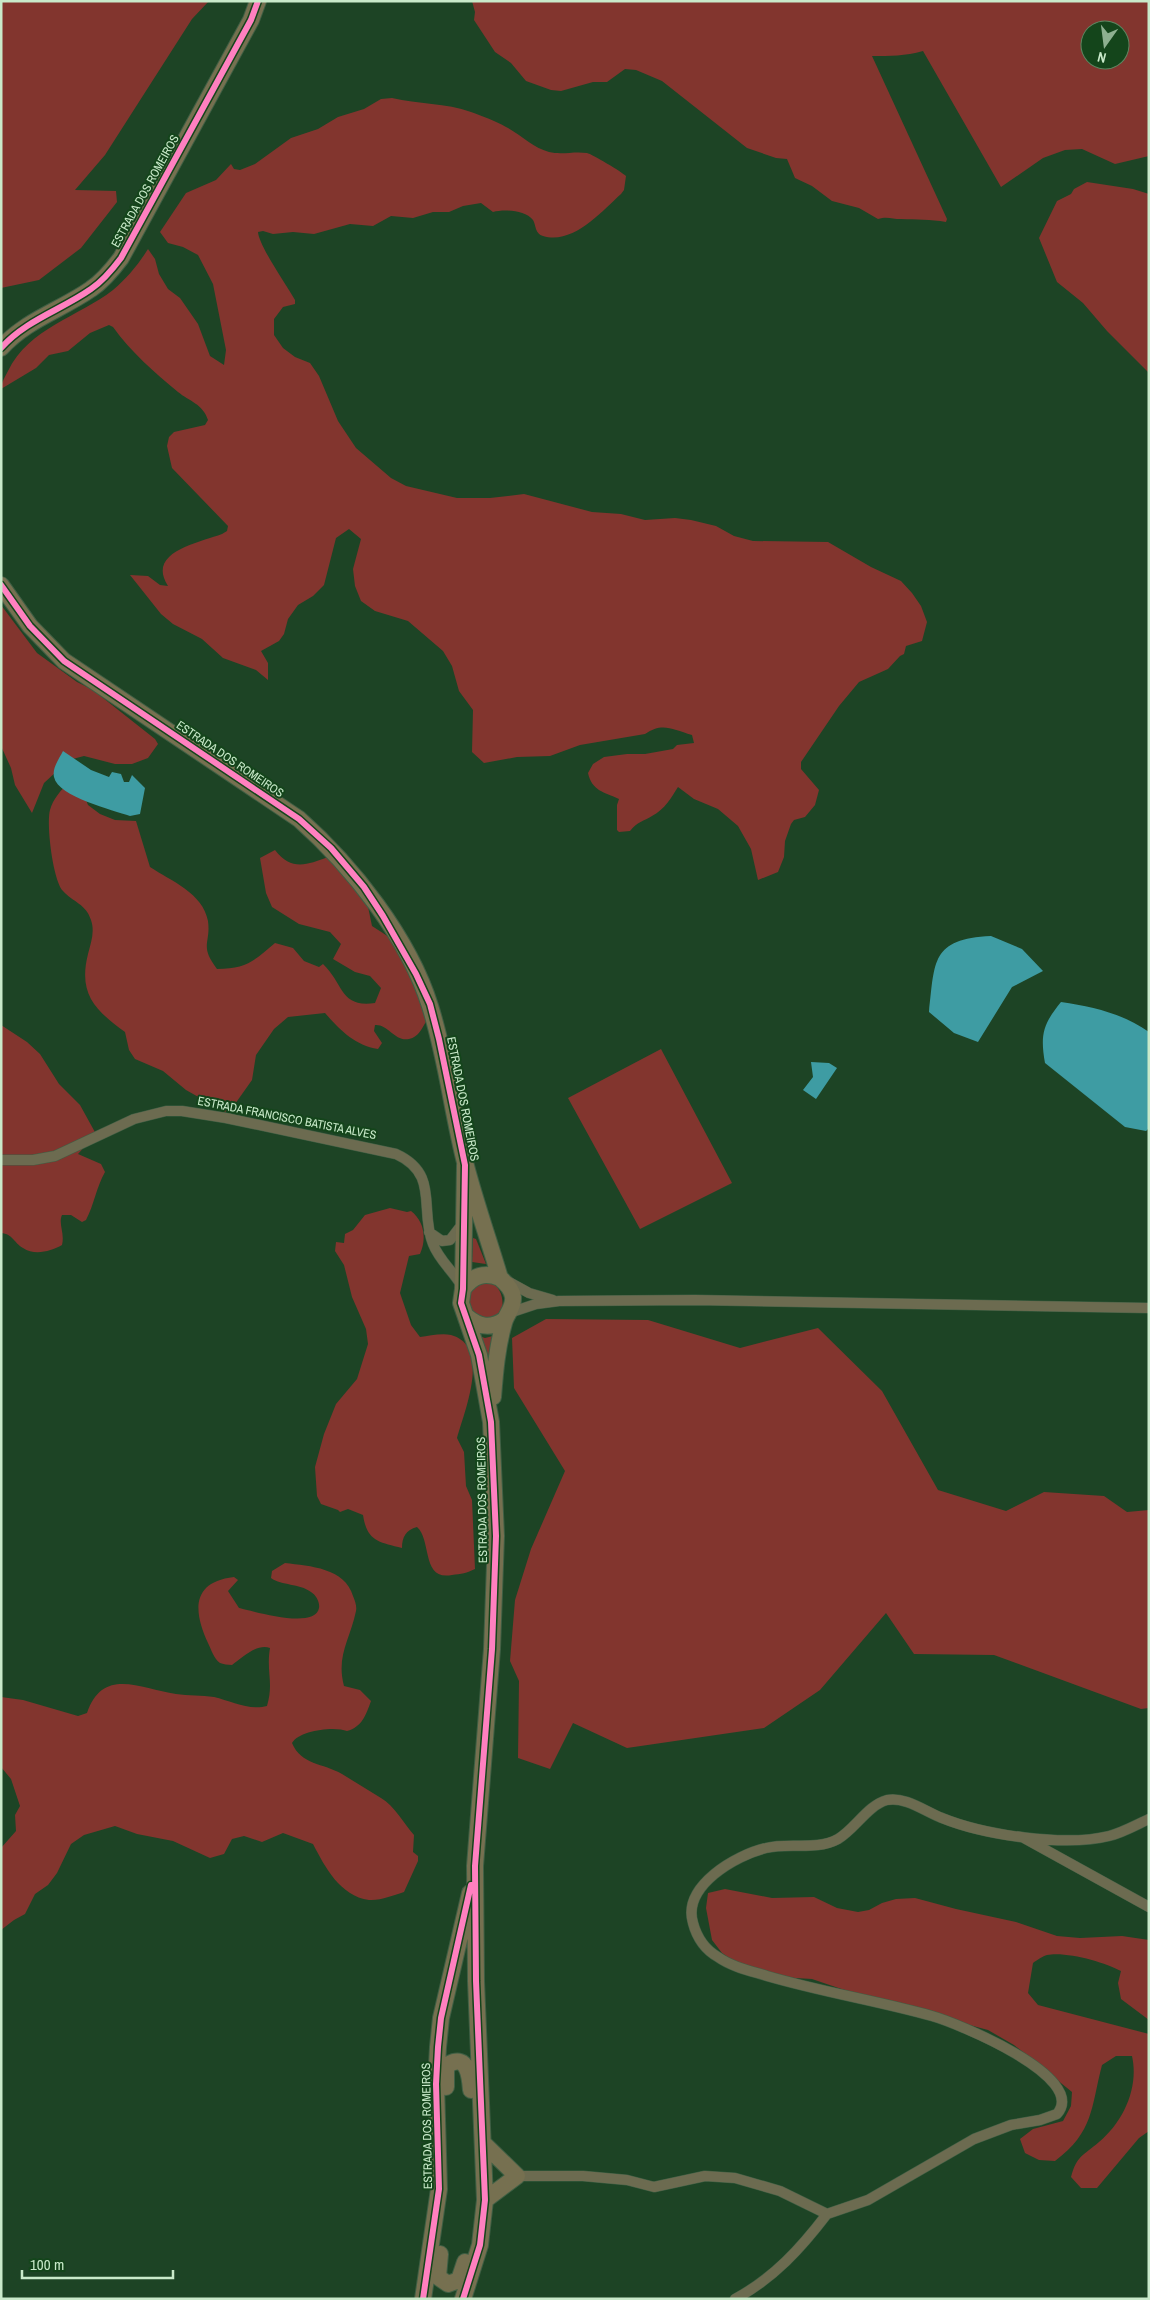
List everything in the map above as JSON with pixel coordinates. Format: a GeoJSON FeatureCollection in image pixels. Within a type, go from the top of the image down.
{"type":"FeatureCollection","features":[{"type":"Feature","properties":{"kind":"main road","name":"ESTRADA DOS ROMEIROS"},"geometry":{"type":"LineString","coordinates":[[1,348],[28,324],[91,289],[103,279],[121,258],[251,20],[258,1]]}},
{"type":"Feature","properties":{"kind":"main road","name":"ESTRADA DOS ROMEIROS"},"geometry":{"type":"LineString","coordinates":[[1,585],[30,626],[64,661],[299,819],[331,848],[364,887],[401,945],[430,1004],[465,1165],[500,1278],[511,1290],[513,1298],[495,1364],[491,1422],[496,1536],[492,1649],[475,1866],[476,1981],[485,2200],[480,2245],[463,2299]]}},
{"type":"Feature","properties":{"kind":"main road","name":"ESTRADA DOS ROMEIROS"},"geometry":{"type":"LineString","coordinates":[[465,1165],[463,1288],[461,1303],[479,1355],[491,1422]]}},
{"type":"Feature","properties":{"kind":"main road"},"geometry":{"type":"LineString","coordinates":[[463,1288],[479,1275],[494,1275],[500,1278]]}},
{"type":"Feature","properties":{"kind":"main road"},"geometry":{"type":"LineString","coordinates":[[467,1317],[481,1326],[489,1326],[507,1317]]}},
{"type":"Feature","properties":{"kind":"main road","name":"ESTRADA DOS ROMEIROS"},"geometry":{"type":"LineString","coordinates":[[423,2299],[439,2189],[436,2084],[441,2018],[475,1866]]}},
{"type":"Feature","properties":{"kind":"main road"},"geometry":{"type":"LineString","coordinates":[[438,2120],[446,2100],[446,2069],[453,2062],[464,2064],[466,2067],[470,2081],[471,2099],[482,2114]]}},
{"type":"Feature","properties":{"kind":"main road"},"geometry":{"type":"LineString","coordinates":[[483,2143],[517,2176],[485,2200]]}},
{"type":"Feature","properties":{"kind":"main road"},"geometry":{"type":"LineString","coordinates":[[433,2234],[441,2247],[438,2277],[448,2284],[459,2280],[466,2258],[480,2245]]}},
{"type":"Feature","properties":{"kind":"street","name":"ESTRADA FRANCISCO BATISTA ALVES"},"geometry":{"type":"LineString","coordinates":[[1,1160],[33,1160],[55,1156],[142,1117],[166,1111],[196,1112],[381,1150],[408,1159],[420,1172],[424,1183],[429,1232],[435,1250],[455,1274],[463,1288]]}},
{"type":"Feature","properties":{"kind":"street"},"geometry":{"type":"LineString","coordinates":[[429,1232],[438,1239],[446,1241],[453,1238],[464,1222]]}},
{"type":"Feature","properties":{"kind":"street"},"geometry":{"type":"LineString","coordinates":[[500,1278],[520,1290],[559,1301]]}},
{"type":"Feature","properties":{"kind":"street"},"geometry":{"type":"LineString","coordinates":[[507,1317],[536,1304],[559,1301],[695,1300],[1149,1308]]}},
{"type":"Feature","properties":{"kind":"street"},"geometry":{"type":"LineString","coordinates":[[735,2299],[762,2284],[811,2235],[827,2214],[868,2200],[974,2139],[1011,2125],[1040,2120],[1057,2114],[1061,2104],[1059,2092],[1048,2078],[1019,2054],[934,2017],[804,1987],[744,1969],[719,1958],[705,1948],[697,1936],[692,1919],[692,1902],[698,1888],[736,1861],[766,1848],[825,1844],[839,1838],[871,1810],[886,1800],[901,1800],[942,1818],[979,1830],[1021,1837],[1077,1840],[1109,1836],[1149,1819]]}},
{"type":"Feature","properties":{"kind":"street"},"geometry":{"type":"LineString","coordinates":[[1021,1837],[1149,1907]]}},
{"type":"Feature","properties":{"kind":"street"},"geometry":{"type":"LineString","coordinates":[[517,2176],[584,2176],[627,2180],[654,2187],[705,2176],[735,2178],[780,2191],[827,2214]]}},
{"type":"Feature","properties":{"kind":"shaded area"},"geometry":{"type":"Polygon","coordinates":[[[1,1],[209,1],[192,19],[105,155],[75,190],[116,191],[117,202],[81,248],[39,280],[1,288],[1,1]]]}},
{"type":"Feature","properties":{"kind":"shaded area"},"geometry":{"type":"Polygon","coordinates":[[[472,1],[1149,1],[1149,156],[1115,164],[1082,149],[1065,150],[1043,158],[1001,187],[923,51],[904,55],[872,56],[947,219],[946,222],[878,219],[859,208],[832,201],[812,186],[795,178],[787,159],[776,158],[747,148],[662,81],[636,70],[625,69],[607,82],[593,82],[561,91],[551,90],[526,81],[511,63],[495,52],[474,20],[475,12],[472,1]]]}},
{"type":"Feature","properties":{"kind":"shaded area"},"geometry":{"type":"Polygon","coordinates":[[[392,98],[452,107],[471,112],[502,125],[543,150],[559,153],[587,153],[607,163],[626,176],[624,190],[595,218],[576,231],[554,238],[540,235],[533,220],[525,214],[508,211],[493,212],[481,203],[463,206],[449,212],[433,212],[413,218],[391,216],[373,226],[350,224],[314,234],[258,232],[263,246],[295,300],[295,304],[283,307],[274,319],[274,335],[283,348],[295,357],[310,363],[319,376],[338,421],[356,448],[391,478],[406,486],[457,498],[490,498],[524,494],[592,512],[621,514],[645,520],[675,518],[691,520],[716,526],[734,536],[753,541],[828,542],[871,567],[901,581],[921,606],[927,622],[922,641],[906,646],[904,654],[888,669],[859,682],[839,706],[801,762],[801,769],[819,790],[815,805],[805,817],[794,820],[791,824],[785,841],[784,857],[778,872],[758,880],[751,849],[738,826],[718,809],[694,799],[678,787],[657,813],[630,831],[619,832],[617,830],[617,805],[619,799],[599,790],[592,784],[588,773],[593,764],[604,757],[645,754],[673,749],[677,745],[694,743],[692,735],[662,727],[645,734],[580,745],[550,756],[517,757],[484,763],[472,752],[473,710],[459,691],[452,666],[443,651],[408,621],[375,611],[361,601],[355,586],[353,569],[361,539],[349,529],[336,538],[324,585],[313,596],[298,605],[288,619],[284,634],[279,641],[261,651],[268,663],[268,680],[256,670],[223,658],[202,639],[173,624],[161,614],[130,575],[148,576],[160,585],[168,586],[163,574],[164,565],[169,557],[189,545],[227,531],[228,526],[172,468],[167,446],[169,437],[174,432],[205,425],[208,420],[199,406],[178,392],[152,369],[127,345],[113,327],[109,325],[90,333],[68,351],[49,355],[36,368],[1,389],[2,382],[17,356],[28,344],[55,324],[113,290],[132,271],[148,249],[155,259],[159,274],[168,289],[180,298],[198,324],[210,356],[224,365],[226,350],[213,284],[198,255],[183,247],[168,243],[160,232],[186,193],[216,180],[231,164],[234,169],[240,170],[255,164],[291,138],[318,129],[338,117],[364,109],[381,99],[392,98]]]}},
{"type":"Feature","properties":{"kind":"shaded area"},"geometry":{"type":"Polygon","coordinates":[[[1087,182],[1133,189],[1149,194],[1149,373],[1107,331],[1083,303],[1057,282],[1039,238],[1057,201],[1071,194],[1074,189],[1087,182]]]}},
{"type":"Feature","properties":{"kind":"shaded area"},"geometry":{"type":"Polygon","coordinates":[[[1,605],[37,653],[77,682],[93,690],[155,739],[158,744],[148,758],[132,764],[115,764],[84,756],[69,760],[44,783],[32,813],[15,785],[11,768],[1,746],[1,605]]]}},
{"type":"Feature","properties":{"kind":"shaded area"},"geometry":{"type":"Polygon","coordinates":[[[69,782],[82,790],[88,805],[100,814],[115,820],[136,821],[150,867],[193,895],[205,911],[209,929],[208,955],[217,969],[243,966],[261,955],[275,943],[293,948],[304,961],[319,967],[323,964],[344,993],[355,1002],[364,1004],[375,1003],[381,988],[370,976],[355,972],[333,959],[341,944],[330,932],[299,924],[272,907],[266,893],[260,858],[275,850],[281,857],[293,864],[306,864],[328,857],[366,897],[372,926],[409,953],[427,977],[432,990],[432,1004],[427,1020],[420,1032],[412,1038],[404,1039],[380,1025],[375,1025],[374,1031],[382,1043],[378,1049],[355,1040],[342,1031],[325,1013],[288,1017],[274,1029],[256,1055],[252,1080],[235,1104],[225,1112],[186,1090],[163,1071],[135,1059],[129,1050],[125,1032],[97,1008],[87,990],[85,968],[93,929],[91,920],[86,910],[63,891],[59,885],[53,865],[49,827],[50,810],[55,798],[69,782]]]}},
{"type":"Feature","properties":{"kind":"shaded area"},"geometry":{"type":"Polygon","coordinates":[[[1,1025],[27,1042],[40,1054],[59,1084],[80,1105],[96,1134],[78,1154],[101,1164],[105,1172],[86,1220],[82,1222],[71,1215],[62,1215],[62,1245],[43,1252],[28,1250],[20,1246],[8,1235],[1,1233],[1,1025]]]}},
{"type":"Feature","properties":{"kind":"shaded area"},"geometry":{"type":"Polygon","coordinates":[[[661,1049],[732,1183],[640,1229],[568,1098],[661,1049]]]}},
{"type":"Feature","properties":{"kind":"shaded area"},"geometry":{"type":"Polygon","coordinates":[[[390,1208],[407,1212],[411,1211],[419,1220],[423,1230],[424,1236],[420,1254],[409,1256],[400,1293],[411,1325],[420,1337],[439,1334],[451,1335],[463,1342],[470,1352],[473,1366],[469,1397],[457,1438],[464,1452],[466,1486],[472,1500],[475,1569],[461,1574],[442,1575],[436,1572],[428,1558],[422,1533],[417,1527],[405,1534],[402,1548],[386,1544],[375,1539],[367,1530],[363,1515],[348,1509],[340,1512],[321,1504],[317,1496],[315,1467],[324,1434],[336,1404],[357,1379],[368,1344],[366,1329],[352,1297],[344,1265],[335,1251],[336,1242],[344,1243],[345,1234],[353,1230],[365,1215],[390,1208]]]}},
{"type":"Feature","properties":{"kind":"shaded area"},"geometry":{"type":"Polygon","coordinates":[[[473,1238],[476,1239],[486,1264],[472,1262],[473,1238]]]}},
{"type":"Feature","properties":{"kind":"shaded area"},"geometry":{"type":"Polygon","coordinates":[[[490,1279],[501,1294],[503,1306],[502,1312],[488,1324],[472,1310],[468,1289],[490,1279]]]}},
{"type":"Feature","properties":{"kind":"shaded area"},"geometry":{"type":"Polygon","coordinates":[[[546,1319],[648,1320],[740,1348],[818,1328],[882,1391],[938,1490],[1006,1511],[1044,1492],[1104,1496],[1127,1512],[1149,1510],[1149,1708],[1141,1709],[994,1655],[914,1654],[886,1613],[820,1690],[764,1728],[627,1748],[573,1723],[550,1769],[518,1758],[519,1681],[510,1661],[515,1600],[531,1549],[565,1471],[514,1388],[512,1338],[546,1319]]]}},
{"type":"Feature","properties":{"kind":"shaded area"},"geometry":{"type":"Polygon","coordinates":[[[476,1335],[485,1338],[493,1336],[489,1358],[483,1359],[476,1335]]]}},
{"type":"Feature","properties":{"kind":"shaded area"},"geometry":{"type":"Polygon","coordinates":[[[285,1563],[325,1570],[343,1579],[349,1587],[356,1609],[343,1657],[342,1675],[344,1686],[360,1690],[371,1701],[363,1720],[356,1727],[347,1731],[326,1729],[309,1732],[292,1743],[301,1756],[307,1760],[335,1770],[386,1801],[414,1835],[413,1852],[418,1856],[418,1861],[404,1892],[378,1900],[369,1900],[350,1893],[328,1871],[313,1844],[283,1833],[262,1842],[244,1836],[232,1839],[224,1854],[210,1858],[173,1841],[137,1834],[115,1826],[84,1835],[71,1844],[57,1873],[48,1885],[35,1894],[25,1914],[1,1930],[1,1848],[16,1831],[15,1815],[20,1806],[11,1779],[1,1767],[1,1697],[23,1700],[78,1716],[87,1713],[94,1698],[103,1690],[113,1685],[124,1684],[176,1694],[214,1697],[247,1706],[267,1706],[270,1690],[270,1648],[255,1649],[232,1665],[220,1663],[213,1654],[203,1632],[198,1610],[199,1601],[209,1585],[234,1577],[238,1580],[228,1591],[239,1608],[269,1615],[307,1618],[315,1614],[319,1608],[313,1593],[301,1587],[275,1581],[271,1578],[272,1571],[285,1563]]]}},
{"type":"Feature","properties":{"kind":"shaded area"},"geometry":{"type":"Polygon","coordinates":[[[725,1889],[772,1898],[814,1897],[837,1908],[858,1912],[869,1910],[882,1903],[896,1899],[915,1898],[1016,1922],[1057,1936],[1080,1938],[1122,1936],[1149,1940],[1149,2020],[1121,1999],[1118,1983],[1121,1971],[1085,1958],[1055,1954],[1040,1958],[1033,1963],[1028,1993],[1038,2005],[1149,2034],[1149,2131],[1139,2138],[1097,2188],[1081,2188],[1071,2177],[1073,2170],[1081,2156],[1108,2134],[1128,2103],[1133,2080],[1132,2056],[1116,2056],[1102,2065],[1089,2118],[1077,2140],[1055,2161],[1039,2160],[1025,2153],[1020,2139],[1033,2129],[1063,2121],[1071,2106],[1072,2092],[1014,2045],[988,2030],[865,1997],[812,1979],[779,1977],[735,1962],[722,1953],[712,1940],[706,1908],[708,1893],[725,1889]]]}},
{"type":"Feature","properties":{"kind":"water"},"geometry":{"type":"Polygon","coordinates":[[[63,751],[91,770],[109,777],[112,772],[121,774],[124,782],[129,782],[132,775],[145,788],[140,814],[130,816],[87,802],[65,791],[54,777],[56,764],[63,751]]]}},
{"type":"Feature","properties":{"kind":"water"},"geometry":{"type":"Polygon","coordinates":[[[991,936],[1022,949],[1043,971],[1012,987],[978,1042],[954,1033],[929,1012],[933,979],[935,966],[947,948],[957,942],[971,938],[991,936]]]}},
{"type":"Feature","properties":{"kind":"water"},"geometry":{"type":"Polygon","coordinates":[[[1061,1002],[1118,1015],[1149,1032],[1149,1128],[1146,1131],[1125,1127],[1045,1063],[1044,1030],[1050,1017],[1061,1002]]]}},
{"type":"Feature","properties":{"kind":"water"},"geometry":{"type":"Polygon","coordinates":[[[811,1062],[829,1063],[837,1068],[816,1099],[803,1090],[813,1077],[811,1062]]]}},
{"type":"Feature","properties":{"kind":"cycle path"},"geometry":{"type":"LineString","coordinates":[[1,348],[21,330],[95,286],[121,258],[251,20],[258,1]]}},
{"type":"Feature","properties":{"kind":"cycle path"},"geometry":{"type":"LineString","coordinates":[[1,585],[30,626],[64,661],[299,819],[331,848],[364,887],[383,916],[416,974],[430,1004],[465,1165],[463,1289],[461,1303],[479,1355],[491,1422],[496,1536],[492,1649],[475,1866],[476,1981],[485,2200],[480,2245],[463,2299]]}},
{"type":"Feature","properties":{"kind":"cycle path"},"geometry":{"type":"LineString","coordinates":[[423,2299],[439,2189],[436,2084],[441,2018],[471,1885]]}}]}
